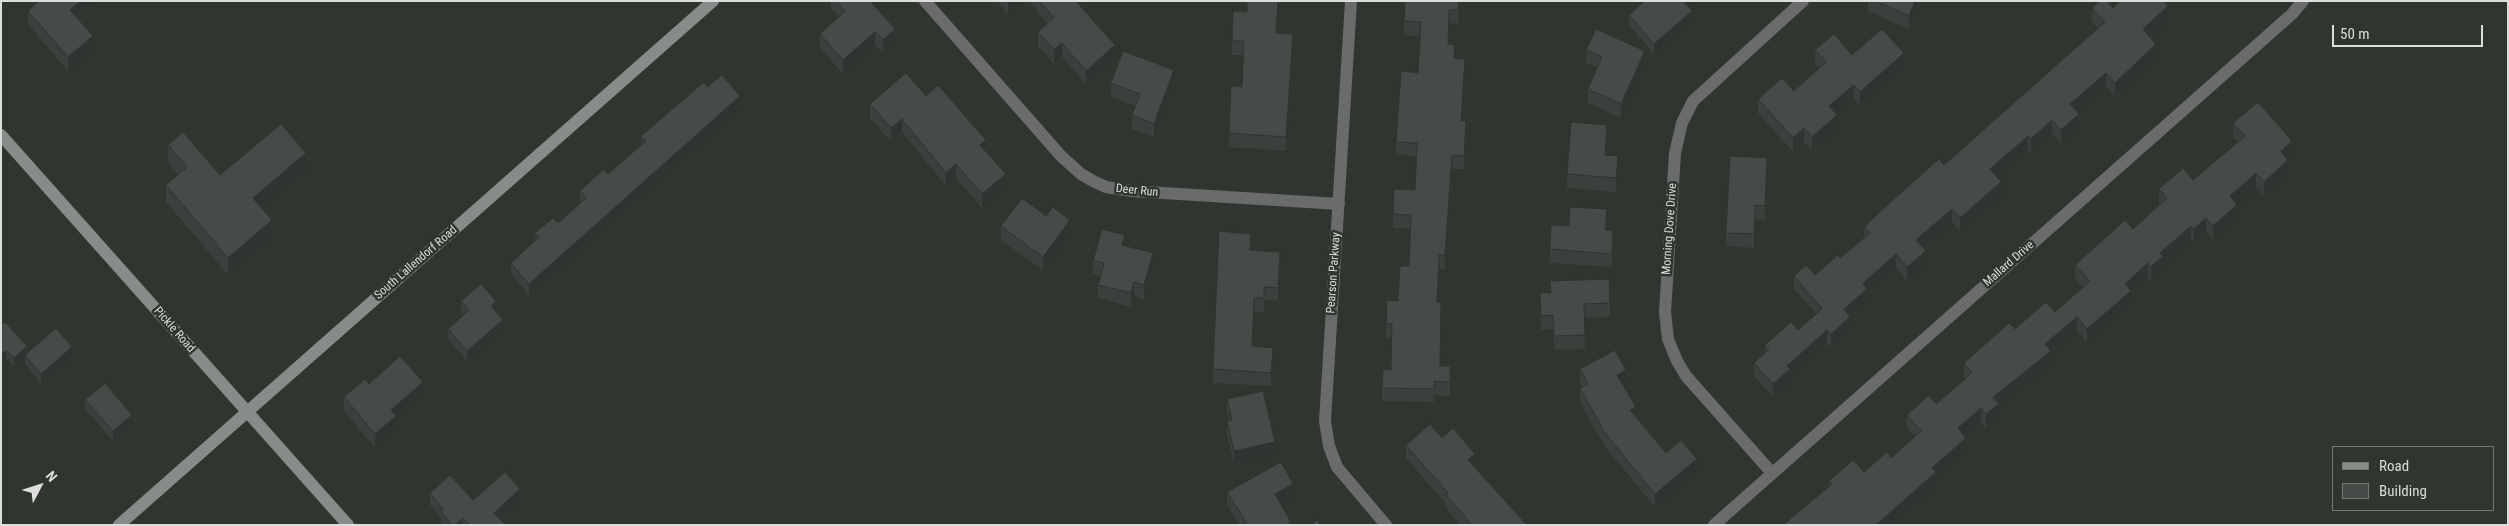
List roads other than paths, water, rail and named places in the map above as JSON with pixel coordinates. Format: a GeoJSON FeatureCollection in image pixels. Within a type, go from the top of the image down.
{"type":"FeatureCollection","features":[{"type":"Feature","properties":{"kind":"street","name":"South Lallendorf Road"},"geometry":{"type":"LineString","coordinates":[[119,525],[713,1]]}},
{"type":"Feature","properties":{"kind":"street","name":"Deer Run"},"geometry":{"type":"LineString","coordinates":[[925,1],[1061,156],[1081,174],[1093,181],[1118,190],[1339,204]]}},
{"type":"Feature","properties":{"kind":"street","name":"Pearson Parkway"},"geometry":{"type":"LineString","coordinates":[[1351,1],[1326,433],[1337,467],[1386,525]]}},
{"type":"Feature","properties":{"kind":"street","name":"Morning Dove Drive"},"geometry":{"type":"LineString","coordinates":[[1772,473],[1686,376],[1677,361],[1668,339],[1665,312],[1675,153],[1682,123],[1693,101],[1804,1]]}},
{"type":"Feature","properties":{"kind":"street","name":"Mallard Drive"},"geometry":{"type":"LineString","coordinates":[[1714,525],[2292,14],[2303,1]]}},
{"type":"Feature","properties":{"kind":"street","name":"Pickle Road"},"geometry":{"type":"LineString","coordinates":[[1,135],[348,525]]}}]}
